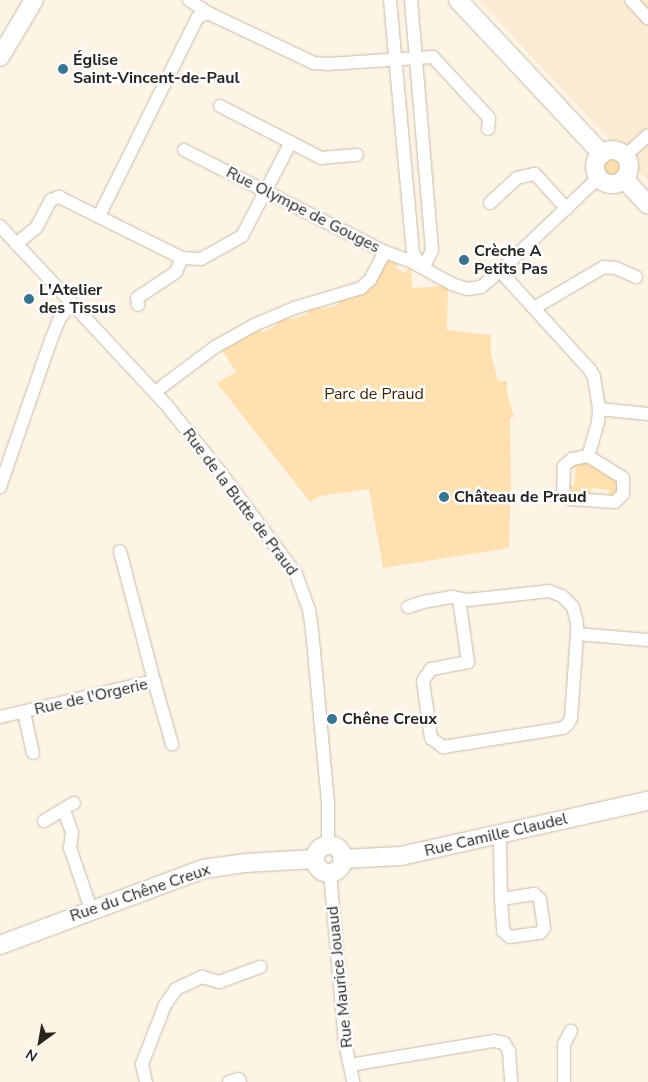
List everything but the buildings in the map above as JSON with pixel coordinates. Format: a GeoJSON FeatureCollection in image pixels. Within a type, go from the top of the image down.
{"type":"FeatureCollection","features":[{"type":"Feature","properties":{"kind":"street"},"geometry":{"type":"LineString","coordinates":[[0,57],[34,0]]}},
{"type":"Feature","properties":{"kind":"street"},"geometry":{"type":"LineString","coordinates":[[189,0],[208,13],[314,63],[328,64],[433,57],[489,118],[488,129]]}},
{"type":"Feature","properties":{"kind":"street"},"geometry":{"type":"LineString","coordinates":[[390,0],[413,254],[424,267],[432,252],[410,0]]}},
{"type":"Feature","properties":{"kind":"street"},"geometry":{"type":"LineString","coordinates":[[458,0],[602,154]]}},
{"type":"Feature","properties":{"kind":"street"},"geometry":{"type":"LineString","coordinates":[[631,0],[648,18]]}},
{"type":"Feature","properties":{"kind":"street"},"geometry":{"type":"LineString","coordinates":[[99,216],[198,17],[208,13]]}},
{"type":"Feature","properties":{"kind":"street"},"geometry":{"type":"LineString","coordinates":[[220,106],[321,158],[358,155]]}},
{"type":"Feature","properties":{"kind":"street"},"geometry":{"type":"LineString","coordinates":[[625,156],[648,135]]}},
{"type":"Feature","properties":{"kind":"street"},"geometry":{"type":"LineString","coordinates":[[16,244],[36,228],[51,200],[62,198],[182,258],[201,259],[242,236],[292,142]]}},
{"type":"Feature","properties":{"kind":"street","name":"Rue Olympe de Gouges"},"geometry":{"type":"LineString","coordinates":[[184,150],[385,252],[424,267],[452,284],[467,289],[481,287],[600,178]]}},
{"type":"Feature","properties":{"kind":"street"},"geometry":{"type":"LineString","coordinates":[[613,150],[625,156],[629,168],[624,179],[612,183],[600,178],[596,168],[598,159],[602,154],[613,150]]}},
{"type":"Feature","properties":{"kind":"street"},"geometry":{"type":"LineString","coordinates":[[405,162],[425,161]]}},
{"type":"Feature","properties":{"kind":"street"},"geometry":{"type":"LineString","coordinates":[[490,203],[517,178],[534,174],[566,209]]}},
{"type":"Feature","properties":{"kind":"street"},"geometry":{"type":"LineString","coordinates":[[624,179],[648,204]]}},
{"type":"Feature","properties":{"kind":"street","name":"Rue de la Butte de Praud"},"geometry":{"type":"LineString","coordinates":[[0,226],[155,392],[221,473],[296,574],[303,589],[312,630],[328,804],[328,845]]}},
{"type":"Feature","properties":{"kind":"street"},"geometry":{"type":"LineString","coordinates":[[155,392],[215,347],[254,325],[294,308],[361,288],[370,280],[385,252]]}},
{"type":"Feature","properties":{"kind":"street"},"geometry":{"type":"LineString","coordinates":[[138,305],[138,298],[176,272],[182,258]]}},
{"type":"Feature","properties":{"kind":"street"},"geometry":{"type":"LineString","coordinates":[[534,308],[604,267],[616,268],[636,277]]}},
{"type":"Feature","properties":{"kind":"street"},"geometry":{"type":"LineString","coordinates":[[500,271],[590,370],[595,382],[599,409],[598,422],[588,456]]}},
{"type":"Feature","properties":{"kind":"street"},"geometry":{"type":"LineString","coordinates":[[0,487],[51,340],[60,318],[72,303]]}},
{"type":"Feature","properties":{"kind":"street"},"geometry":{"type":"LineString","coordinates":[[599,409],[648,414]]}},
{"type":"Feature","properties":{"kind":"street"},"geometry":{"type":"LineString","coordinates":[[588,456],[623,478],[623,494],[615,502],[571,499],[566,496],[562,489],[564,466],[572,459],[588,456]]}},
{"type":"Feature","properties":{"kind":"street"},"geometry":{"type":"LineString","coordinates":[[120,551],[154,681]]}},
{"type":"Feature","properties":{"kind":"street"},"geometry":{"type":"LineString","coordinates":[[408,607],[451,597],[468,600],[543,590],[556,593],[568,601],[573,607],[577,623],[577,634],[571,718],[568,724],[563,728],[443,747],[431,738],[423,681],[431,669],[468,662],[459,599]]}},
{"type":"Feature","properties":{"kind":"street"},"geometry":{"type":"LineString","coordinates":[[577,634],[648,640]]}},
{"type":"Feature","properties":{"kind":"street","name":"Rue de l'Orgerie"},"geometry":{"type":"LineString","coordinates":[[0,717],[154,681],[172,744]]}},
{"type":"Feature","properties":{"kind":"street","name":"Rue de l'Orgerie"},"geometry":{"type":"LineString","coordinates":[[24,712],[33,752]]}},
{"type":"Feature","properties":{"kind":"street"},"geometry":{"type":"LineString","coordinates":[[648,794],[648,801]]}},
{"type":"Feature","properties":{"kind":"street","name":"Rue Camille Claudel"},"geometry":{"type":"LineString","coordinates":[[342,859],[401,856],[648,801]]}},
{"type":"Feature","properties":{"kind":"street"},"geometry":{"type":"LineString","coordinates":[[44,821],[69,807],[72,832],[70,848],[91,910]]}},
{"type":"Feature","properties":{"kind":"street"},"geometry":{"type":"LineString","coordinates":[[499,835],[501,899]]}},
{"type":"Feature","properties":{"kind":"street"},"geometry":{"type":"LineString","coordinates":[[328,845],[339,850],[342,859],[338,869],[330,872],[320,869],[315,859],[319,849],[328,845]]}},
{"type":"Feature","properties":{"kind":"street","name":"Rue du Chêne Creux"},"geometry":{"type":"LineString","coordinates":[[0,945],[203,869],[245,863],[315,859]]}},
{"type":"Feature","properties":{"kind":"street","name":"Rue Maurice Jouaud"},"geometry":{"type":"LineString","coordinates":[[330,872],[343,1025],[353,1082]]}},
{"type":"Feature","properties":{"kind":"street"},"geometry":{"type":"LineString","coordinates":[[146,1082],[142,1064],[165,1004],[176,989],[202,977],[219,982],[260,967]]}},
{"type":"Feature","properties":{"kind":"street"},"geometry":{"type":"LineString","coordinates":[[564,1082],[564,1044],[571,1031]]}},
{"type":"Feature","properties":{"kind":"street"},"geometry":{"type":"LineString","coordinates":[[350,1065],[494,1041],[504,1043],[509,1051],[511,1082]]}},
{"type":"Feature","properties":{"kind":"street"},"geometry":{"type":"LineString","coordinates":[[229,1082],[239,1079],[240,1082]]}},
{"type":"Feature","properties":{"kind":"shaded area"},"geometry":{"type":"Polygon","coordinates":[[[479,0],[648,0],[648,181],[625,156],[479,0]]]}},
{"type":"Feature","properties":{"kind":"green space"},"geometry":{"type":"Polygon","coordinates":[[[613,155],[621,158],[624,166],[621,174],[613,177],[605,174],[602,166],[605,158],[613,155]]]}},
{"type":"Feature","properties":{"kind":"green space","name":"Parc de Praud"},"geometry":{"type":"Polygon","coordinates":[[[392,260],[399,262],[396,268],[405,273],[409,267],[411,268],[412,288],[443,286],[448,288],[447,330],[491,335],[491,354],[498,381],[507,381],[507,393],[514,417],[510,418],[511,485],[509,548],[383,568],[369,489],[320,496],[310,502],[217,383],[236,372],[222,350],[257,330],[263,332],[275,326],[279,319],[286,317],[292,319],[307,314],[309,309],[317,306],[323,309],[337,305],[341,299],[386,262],[392,260]]]}},
{"type":"Feature","properties":{"kind":"green space"},"geometry":{"type":"Polygon","coordinates":[[[577,461],[591,463],[618,477],[619,494],[608,498],[609,490],[591,488],[590,496],[572,494],[567,486],[574,486],[576,468],[570,467],[577,461]]]}},
{"type":"Feature","properties":{"kind":"place","name":"Église Saint-Vincent-de-Paul"},"geometry":{"type":"Point","coordinates":[63,69]}},
{"type":"Feature","properties":{"kind":"place","name":"Crèche A Petits Pas"},"geometry":{"type":"Point","coordinates":[464,260]}},
{"type":"Feature","properties":{"kind":"place","name":"L'Atelier des Tissus"},"geometry":{"type":"Point","coordinates":[29,299]}},
{"type":"Feature","properties":{"kind":"place","name":"Château de Praud"},"geometry":{"type":"Point","coordinates":[444,497]}},
{"type":"Feature","properties":{"kind":"place","name":"Chêne Creux"},"geometry":{"type":"Point","coordinates":[332,719]}}]}
